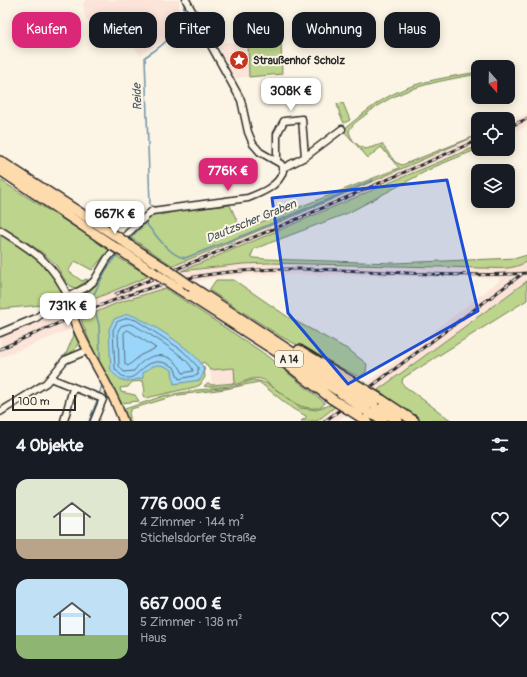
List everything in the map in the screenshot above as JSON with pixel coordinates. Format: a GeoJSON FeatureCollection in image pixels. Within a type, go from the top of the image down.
{"type":"FeatureCollection","features":[{"type":"Feature","properties":{"kind":"highway","name":"A 14"},"geometry":{"type":"LineString","coordinates":[[0,161],[116,242],[123,252],[153,272],[238,326],[347,388]]}},
{"type":"Feature","properties":{"kind":"highway","name":"A 14"},"geometry":{"type":"LineString","coordinates":[[0,170],[116,242],[129,245],[264,333],[347,388],[367,413],[383,421]]}},
{"type":"Feature","properties":{"kind":"highway"},"geometry":{"type":"LineString","coordinates":[[238,326],[332,399],[367,413]]}},
{"type":"Feature","properties":{"kind":"highway"},"geometry":{"type":"LineString","coordinates":[[347,388],[382,400],[414,421]]}},
{"type":"Feature","properties":{"kind":"highway","name":"A 14"},"geometry":{"type":"LineString","coordinates":[[367,413],[398,421]]}},
{"type":"Feature","properties":{"kind":"main road"},"geometry":{"type":"LineString","coordinates":[[68,297],[74,303],[88,341],[89,349],[114,398],[123,421]]}},
{"type":"Feature","properties":{"kind":"street"},"geometry":{"type":"LineString","coordinates":[[0,333],[36,318],[53,305],[91,284],[119,244],[152,210],[248,198],[260,194],[275,183],[283,173],[283,168],[277,160],[260,152],[253,144],[248,132],[241,100],[186,1]]}},
{"type":"Feature","properties":{"kind":"street"},"geometry":{"type":"LineString","coordinates":[[277,160],[277,134],[284,122],[296,120],[302,120],[305,157]]}},
{"type":"Feature","properties":{"kind":"street"},"geometry":{"type":"LineString","coordinates":[[283,168],[305,157],[342,129]]}},
{"type":"Feature","properties":{"kind":"street"},"geometry":{"type":"LineString","coordinates":[[0,230],[48,263],[58,276],[68,297]]}},
{"type":"Feature","properties":{"kind":"street"},"geometry":{"type":"LineString","coordinates":[[0,412],[50,378],[65,360],[89,349]]}},
{"type":"Feature","properties":{"kind":"street"},"geometry":{"type":"LineString","coordinates":[[50,378],[103,399],[94,421]]}},
{"type":"Feature","properties":{"kind":"street"},"geometry":{"type":"LineString","coordinates":[[64,421],[73,388]]}},
{"type":"Feature","properties":{"kind":"highlighted area"},"geometry":{"type":"Polygon","coordinates":[[[447,180],[478,311],[348,384],[288,313],[272,198],[447,180]]]}},
{"type":"Feature","properties":{"kind":"shaded area"},"geometry":{"type":"Polygon","coordinates":[[[86,0],[179,0],[179,12],[165,12],[165,41],[157,45],[157,12],[89,12],[89,20],[85,19],[83,4],[86,0]]]}},
{"type":"Feature","properties":{"kind":"shaded area"},"geometry":{"type":"Polygon","coordinates":[[[225,42],[233,43],[233,48],[248,48],[249,77],[234,78],[219,48],[225,48],[225,42]]]}},
{"type":"Feature","properties":{"kind":"shaded area"},"geometry":{"type":"Polygon","coordinates":[[[134,48],[152,48],[140,55],[134,48]]]}},
{"type":"Feature","properties":{"kind":"shaded area"},"geometry":{"type":"Polygon","coordinates":[[[527,114],[527,126],[515,131],[515,119],[527,114]]]}},
{"type":"Feature","properties":{"kind":"shaded area"},"geometry":{"type":"Polygon","coordinates":[[[471,138],[471,149],[396,179],[300,222],[176,273],[243,264],[308,263],[447,268],[524,263],[527,261],[527,281],[337,421],[317,421],[499,281],[499,278],[269,274],[219,277],[165,288],[141,295],[74,322],[76,327],[0,358],[0,334],[63,307],[66,310],[243,237],[471,138]]]}},
{"type":"Feature","properties":{"kind":"shaded area"},"geometry":{"type":"Polygon","coordinates":[[[234,368],[236,383],[212,385],[210,370],[234,368]]]}},
{"type":"Feature","properties":{"kind":"green space"},"geometry":{"type":"Polygon","coordinates":[[[248,48],[281,48],[282,74],[249,77],[248,48]]]}},
{"type":"Feature","properties":{"kind":"green space"},"geometry":{"type":"Polygon","coordinates":[[[471,73],[471,75],[418,87],[391,98],[377,106],[352,126],[349,131],[353,140],[366,149],[382,144],[395,162],[402,165],[471,138],[294,216],[173,266],[131,238],[151,216],[159,213],[161,215],[177,211],[230,205],[241,230],[399,168],[381,147],[368,158],[343,130],[368,110],[395,93],[415,85],[471,73]]]}},
{"type":"Feature","properties":{"kind":"green space"},"geometry":{"type":"Polygon","coordinates":[[[343,103],[350,120],[344,123],[337,104],[343,103]]]}},
{"type":"Feature","properties":{"kind":"green space"},"geometry":{"type":"Polygon","coordinates":[[[471,149],[471,152],[434,167],[348,213],[254,249],[251,256],[254,258],[265,259],[394,263],[517,258],[527,255],[527,261],[511,268],[269,263],[243,264],[181,271],[256,240],[471,149]]]}},
{"type":"Feature","properties":{"kind":"green space"},"geometry":{"type":"Polygon","coordinates":[[[0,180],[110,249],[92,270],[75,261],[68,271],[82,281],[86,279],[88,280],[76,288],[72,287],[66,281],[57,266],[42,252],[0,226],[0,180]]]}},
{"type":"Feature","properties":{"kind":"green space"},"geometry":{"type":"Polygon","coordinates":[[[0,233],[39,260],[49,270],[57,279],[61,288],[62,297],[49,306],[42,305],[0,309],[0,233]]]}},
{"type":"Feature","properties":{"kind":"green space"},"geometry":{"type":"Polygon","coordinates":[[[114,255],[149,276],[80,305],[81,299],[97,284],[114,255]]]}},
{"type":"Feature","properties":{"kind":"green space"},"geometry":{"type":"Polygon","coordinates":[[[216,280],[234,280],[288,317],[349,350],[367,364],[366,372],[359,377],[280,336],[209,290],[216,280]]]}},
{"type":"Feature","properties":{"kind":"green space"},"geometry":{"type":"Polygon","coordinates":[[[527,281],[527,300],[403,378],[403,385],[452,421],[418,421],[378,390],[527,281]]]}},
{"type":"Feature","properties":{"kind":"green space"},"geometry":{"type":"Polygon","coordinates":[[[165,288],[262,352],[325,403],[317,410],[300,408],[264,380],[256,378],[226,386],[204,386],[208,383],[212,385],[235,383],[234,368],[210,370],[204,362],[200,364],[137,318],[146,370],[158,363],[204,367],[205,377],[200,385],[195,387],[146,398],[143,396],[143,392],[145,391],[143,381],[132,382],[128,387],[120,388],[121,392],[135,395],[139,401],[121,403],[94,353],[81,319],[117,303],[165,288]]]}},
{"type":"Feature","properties":{"kind":"green space"},"geometry":{"type":"Polygon","coordinates":[[[72,327],[76,327],[80,339],[75,350],[65,356],[74,335],[72,327]]]}},
{"type":"Feature","properties":{"kind":"green space"},"geometry":{"type":"Polygon","coordinates":[[[252,380],[263,382],[288,399],[307,408],[318,408],[333,404],[336,406],[317,421],[301,421],[306,418],[306,416],[293,409],[259,382],[225,389],[178,395],[131,409],[129,413],[131,421],[126,421],[124,412],[125,409],[163,396],[196,390],[233,387],[252,380]]]}},
{"type":"Feature","properties":{"kind":"water"},"geometry":{"type":"Polygon","coordinates":[[[128,314],[168,335],[189,351],[203,367],[203,373],[200,380],[174,384],[172,370],[160,365],[154,366],[143,373],[143,378],[126,381],[115,375],[111,371],[109,329],[114,319],[128,314]]]}},
{"type":"Feature","properties":{"kind":"waterway","name":"Reide"},"geometry":{"type":"LineString","coordinates":[[154,207],[150,205],[145,57],[161,46],[172,35],[180,21],[185,2]]}},
{"type":"Feature","properties":{"kind":"waterway","name":"Dautzscher Graben"},"geometry":{"type":"LineString","coordinates":[[146,222],[169,250],[174,254],[185,258],[254,231],[373,180]]}},
{"type":"Feature","properties":{"kind":"waterway","name":"Reide"},"geometry":{"type":"LineString","coordinates":[[128,240],[155,213]]}},
{"type":"Feature","properties":{"kind":"waterway","name":"Reide"},"geometry":{"type":"LineString","coordinates":[[92,301],[92,298],[106,270],[118,253]]}},
{"type":"Feature","properties":{"kind":"waterway","name":"Reide"},"geometry":{"type":"LineString","coordinates":[[95,310],[99,325],[100,359]]}},
{"type":"Feature","properties":{"kind":"waterway","name":"Reide"},"geometry":{"type":"LineString","coordinates":[[99,395],[102,385]]}},
{"type":"Feature","properties":{"kind":"waterway","name":"Reide"},"geometry":{"type":"LineString","coordinates":[[89,421],[98,398]]}},
{"type":"Feature","properties":{"kind":"railway"},"geometry":{"type":"LineString","coordinates":[[515,124],[527,119]]}},
{"type":"Feature","properties":{"kind":"railway"},"geometry":{"type":"LineString","coordinates":[[116,294],[295,220],[471,143]]}},
{"type":"Feature","properties":{"kind":"railway"},"geometry":{"type":"LineString","coordinates":[[0,349],[104,304],[131,294],[185,279],[213,274],[252,270],[291,269],[449,275],[527,273]]}},
{"type":"Feature","properties":{"kind":"railway"},"geometry":{"type":"LineString","coordinates":[[325,421],[522,274]]}},
{"type":"Feature","properties":{"kind":"place","name":"Straußenhof Scholz"},"geometry":{"type":"Point","coordinates":[239,60]}}]}
